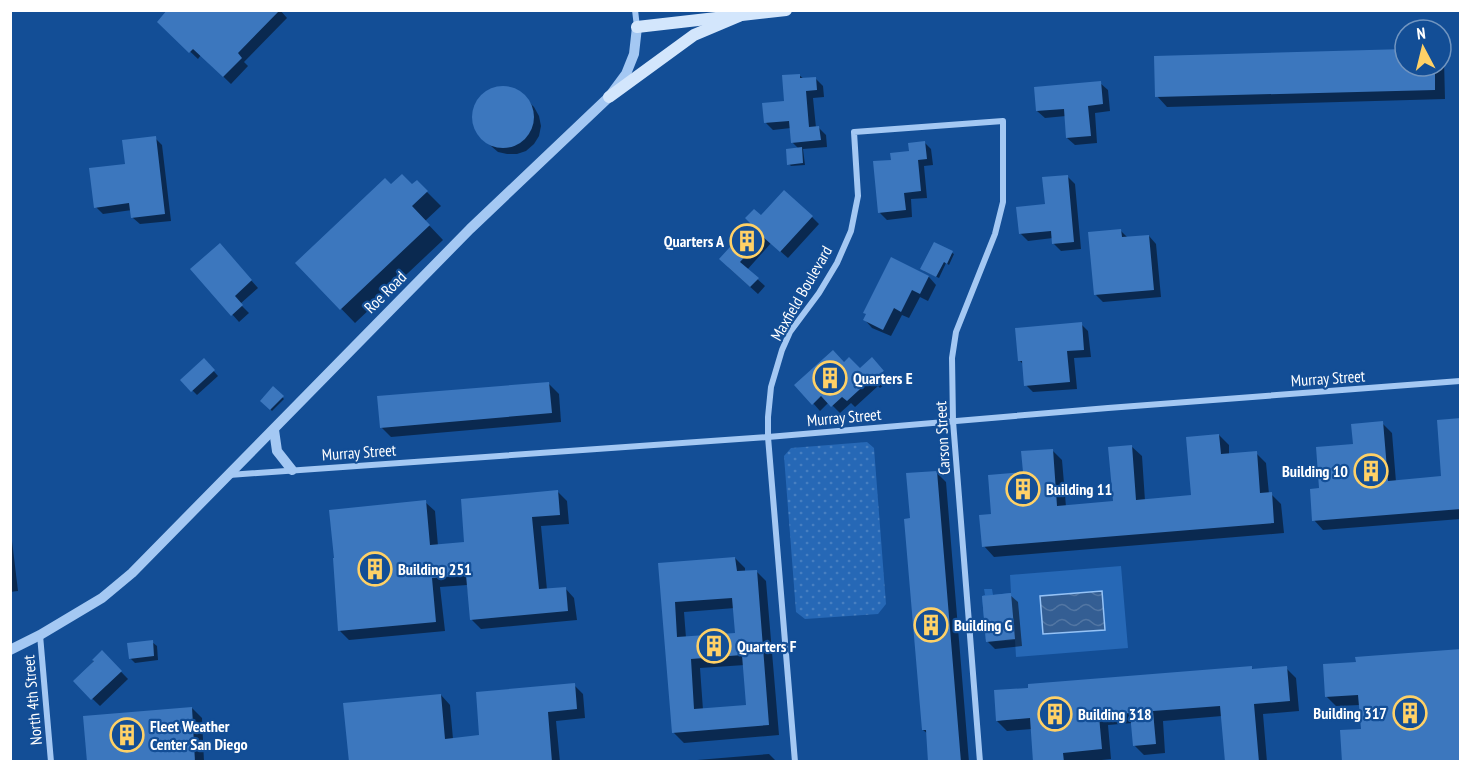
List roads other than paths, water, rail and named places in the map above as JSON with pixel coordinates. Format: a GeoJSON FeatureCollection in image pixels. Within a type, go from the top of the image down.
{"type":"FeatureCollection","features":[{"type":"Feature","properties":{"kind":"main road"},"geometry":{"type":"LineString","coordinates":[[726,10],[739,16]]}},
{"type":"Feature","properties":{"kind":"main road"},"geometry":{"type":"LineString","coordinates":[[637,27],[786,10]]}},
{"type":"Feature","properties":{"kind":"main road"},"geometry":{"type":"LineString","coordinates":[[609,97],[694,35],[739,16]]}},
{"type":"Feature","properties":{"kind":"street"},"geometry":{"type":"LineString","coordinates":[[635,10],[637,27]]}},
{"type":"Feature","properties":{"kind":"street","name":"Roe Road"},"geometry":{"type":"LineString","coordinates":[[10,650],[102,598],[132,573],[470,229],[609,97],[626,74],[634,54],[637,27]]}},
{"type":"Feature","properties":{"kind":"street","name":"Carson Street"},"geometry":{"type":"LineString","coordinates":[[980,762],[953,421],[952,358],[956,332],[995,234],[1003,202],[1004,121]]}},
{"type":"Feature","properties":{"kind":"street","name":"Maxfield Boulevard"},"geometry":{"type":"LineString","coordinates":[[795,762],[768,437],[771,387],[782,350],[790,332],[831,273],[850,231],[858,196],[854,132],[1004,121]]}},
{"type":"Feature","properties":{"kind":"street","name":"Murray Street"},"geometry":{"type":"LineString","coordinates":[[229,475],[768,437],[1461,381]]}},
{"type":"Feature","properties":{"kind":"street"},"geometry":{"type":"LineString","coordinates":[[274,430],[277,451],[292,470]]}},
{"type":"Feature","properties":{"kind":"street","name":"North 4th Street"},"geometry":{"type":"LineString","coordinates":[[40,635],[51,762]]}},
{"type":"Feature","properties":{"kind":"water"},"geometry":{"type":"Polygon","coordinates":[[[1102,591],[1105,630],[1043,634],[1040,596],[1102,591]]]}},
{"type":"Feature","properties":{"kind":"place","name":"Quarters A"},"geometry":{"type":"Point","coordinates":[747,241]}},
{"type":"Feature","properties":{"kind":"place","name":"Quarters E"},"geometry":{"type":"Point","coordinates":[830,378]}},
{"type":"Feature","properties":{"kind":"place","name":"Building 10"},"geometry":{"type":"Point","coordinates":[1371,471]}},
{"type":"Feature","properties":{"kind":"place","name":"Building 11"},"geometry":{"type":"Point","coordinates":[1023,489]}},
{"type":"Feature","properties":{"kind":"place","name":"Building 251"},"geometry":{"type":"Point","coordinates":[375,569]}},
{"type":"Feature","properties":{"kind":"place","name":"Building G"},"geometry":{"type":"Point","coordinates":[931,625]}},
{"type":"Feature","properties":{"kind":"place","name":"Quarters F"},"geometry":{"type":"Point","coordinates":[714,646]}},
{"type":"Feature","properties":{"kind":"place","name":"Building 317"},"geometry":{"type":"Point","coordinates":[1410,713]}},
{"type":"Feature","properties":{"kind":"place","name":"Building 318"},"geometry":{"type":"Point","coordinates":[1055,714]}},
{"type":"Feature","properties":{"kind":"place","name":"Fleet Weather Center San Diego"},"geometry":{"type":"Point","coordinates":[127,735]}}]}
